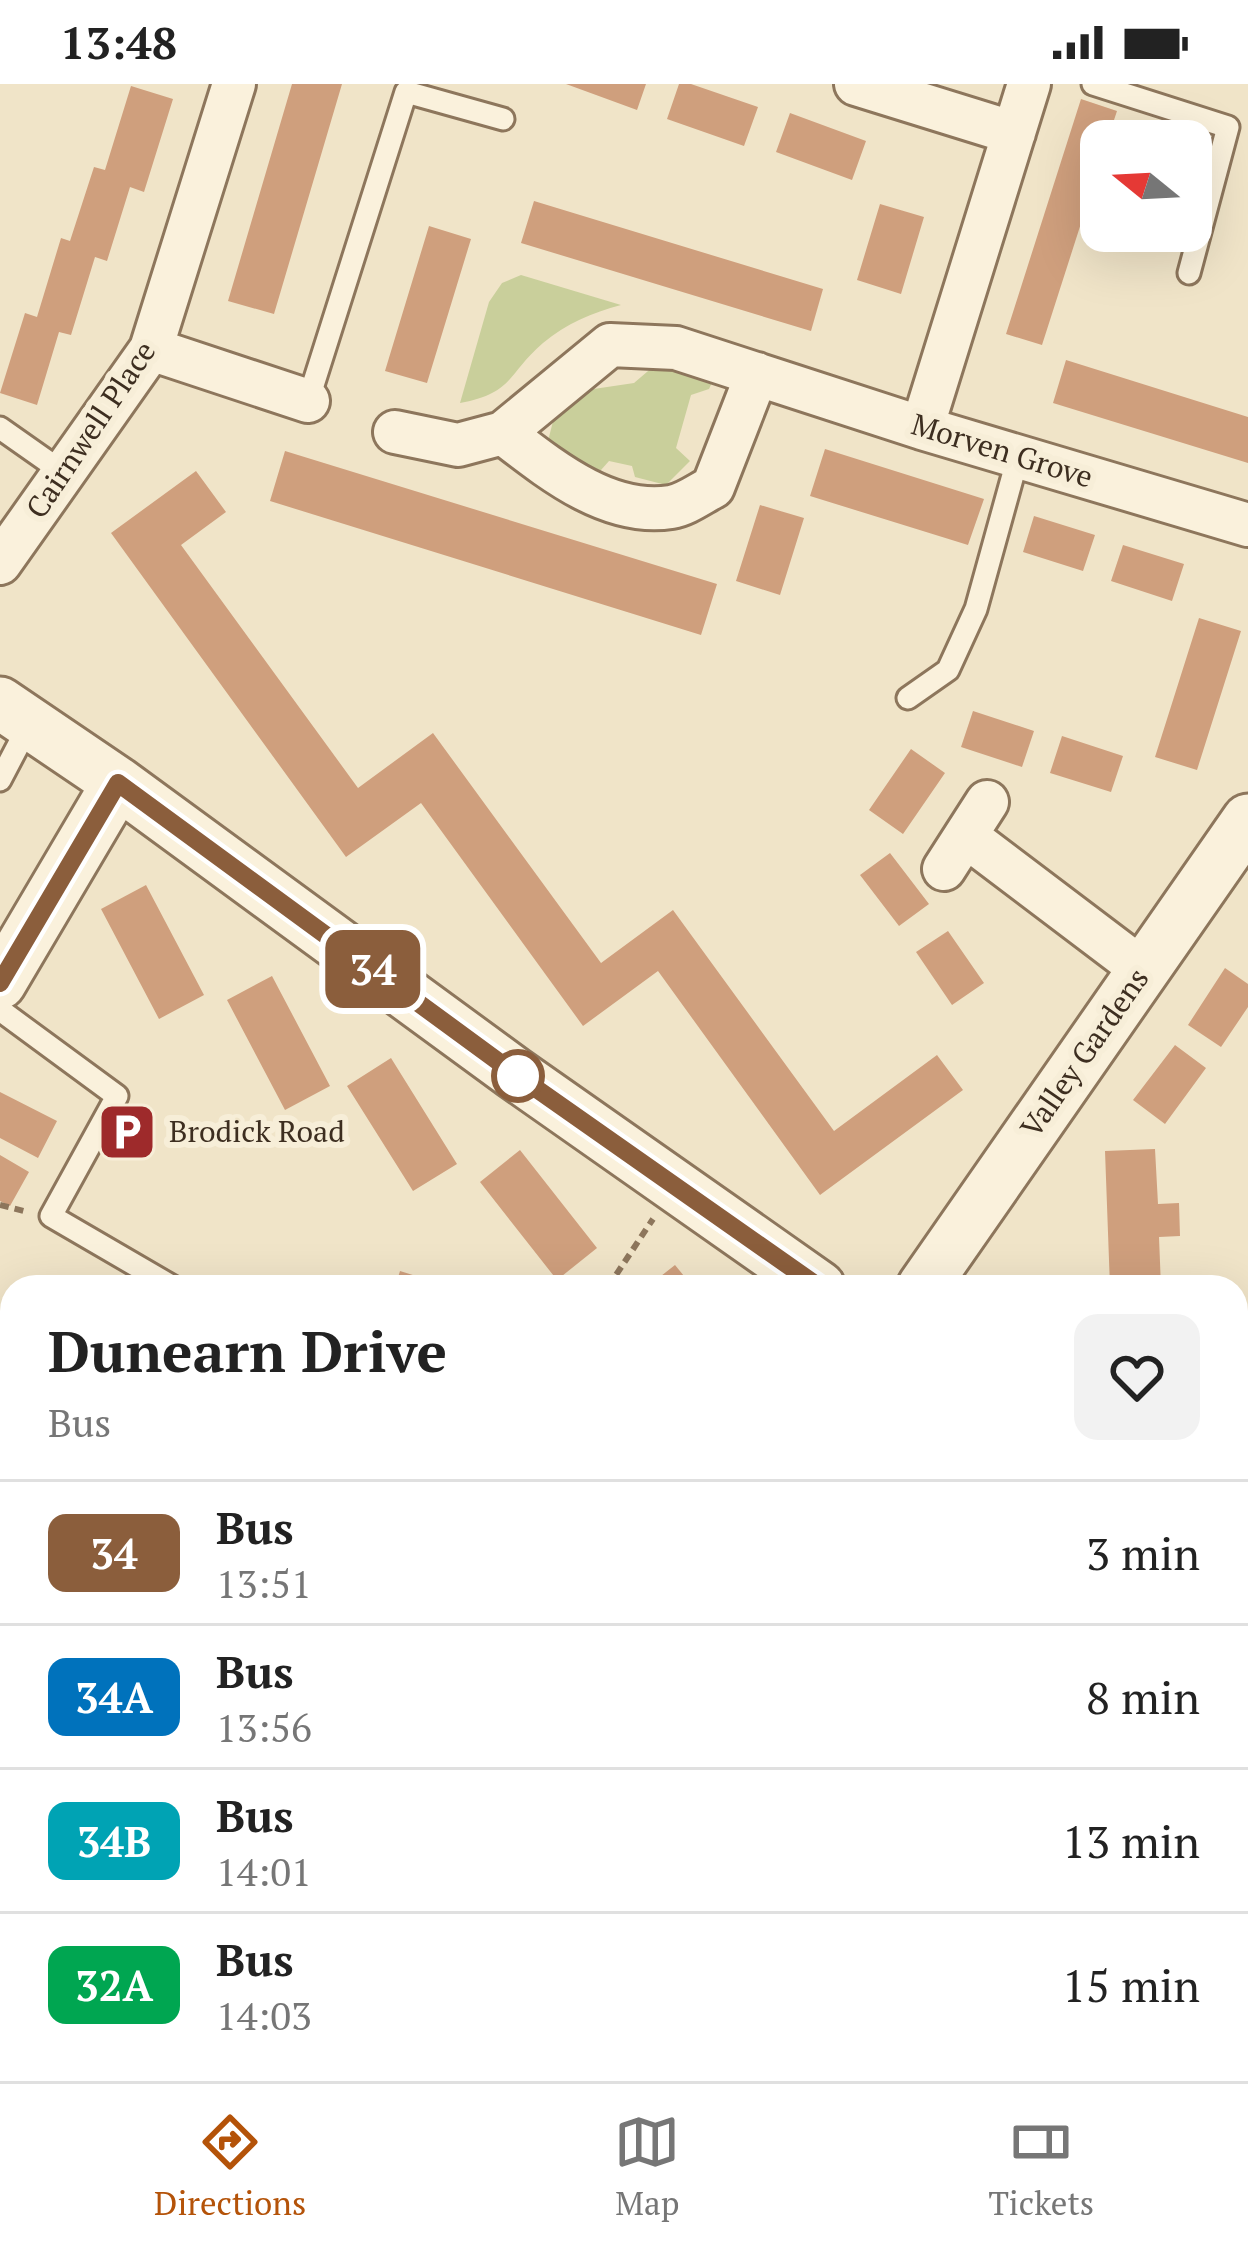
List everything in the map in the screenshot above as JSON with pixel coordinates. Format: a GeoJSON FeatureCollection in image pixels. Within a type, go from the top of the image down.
{"type":"FeatureCollection","features":[{"type":"Feature","properties":{"kind":"street","name":"Cairnwell Place"},"geometry":{"type":"LineString","coordinates":[[0,563],[151,349],[234,84]]}},
{"type":"Feature","properties":{"kind":"street"},"geometry":{"type":"LineString","coordinates":[[856,84],[1014,133]]}},
{"type":"Feature","properties":{"kind":"street"},"geometry":{"type":"LineString","coordinates":[[922,428],[1030,84]]}},
{"type":"Feature","properties":{"kind":"street","name":"Morven Grove"},"geometry":{"type":"LineString","coordinates":[[503,434],[610,345],[676,348],[922,428],[1248,525]]}},
{"type":"Feature","properties":{"kind":"street"},"geometry":{"type":"LineString","coordinates":[[151,349],[308,401]]}},
{"type":"Feature","properties":{"kind":"street"},"geometry":{"type":"LineString","coordinates":[[395,432],[458,445],[503,434],[554,472],[618,504],[673,507],[713,487],[757,374]]}},
{"type":"Feature","properties":{"kind":"street"},"geometry":{"type":"LineString","coordinates":[[15,713],[802,1275]]}},
{"type":"Feature","properties":{"kind":"street"},"geometry":{"type":"LineString","coordinates":[[0,983],[118,783]]}},
{"type":"Feature","properties":{"kind":"street","name":"Valley Gardens"},"geometry":{"type":"LineString","coordinates":[[931,1275],[1248,820]]}},
{"type":"Feature","properties":{"kind":"street"},"geometry":{"type":"LineString","coordinates":[[966,836],[1143,970]]}},
{"type":"Feature","properties":{"kind":"lane"},"geometry":{"type":"LineString","coordinates":[[1093,84],[1228,127],[1189,274]]}},
{"type":"Feature","properties":{"kind":"lane"},"geometry":{"type":"LineString","coordinates":[[308,401],[406,92],[502,119]]}},
{"type":"Feature","properties":{"kind":"lane"},"geometry":{"type":"LineString","coordinates":[[0,428],[64,473]]}},
{"type":"Feature","properties":{"kind":"lane"},"geometry":{"type":"LineString","coordinates":[[908,698],[948,670],[976,609],[1018,457]]}},
{"type":"Feature","properties":{"kind":"lane"},"geometry":{"type":"LineString","coordinates":[[0,780],[15,713]]}},
{"type":"Feature","properties":{"kind":"lane"},"geometry":{"type":"LineString","coordinates":[[0,1010],[117,1096],[51,1216],[152,1275]]}},
{"type":"Feature","properties":{"kind":"path"},"geometry":{"type":"LineString","coordinates":[[616,1275],[674,1186]]}},
{"type":"Feature","properties":{"kind":"green space"},"geometry":{"type":"Polygon","coordinates":[[[521,275],[621,305],[561,330],[500,388],[460,403],[489,302],[502,283],[521,275]]]}},
{"type":"Feature","properties":{"kind":"green space"},"geometry":{"type":"Polygon","coordinates":[[[668,354],[716,374],[709,389],[691,395],[676,448],[690,461],[666,485],[635,477],[632,466],[609,461],[593,479],[554,466],[549,437],[560,394],[634,383],[668,354]]]}},
{"type":"Feature","properties":{"kind":"building"},"geometry":{"type":"Polygon","coordinates":[[[292,84],[342,84],[274,314],[228,301],[292,84]]]}},
{"type":"Feature","properties":{"kind":"building"},"geometry":{"type":"Polygon","coordinates":[[[566,84],[646,84],[637,110],[566,84]]]}},
{"type":"Feature","properties":{"kind":"building"},"geometry":{"type":"Polygon","coordinates":[[[679,84],[758,107],[744,146],[667,119],[679,84]]]}},
{"type":"Feature","properties":{"kind":"building"},"geometry":{"type":"Polygon","coordinates":[[[131,86],[173,99],[144,192],[130,187],[107,261],[95,257],[71,335],[59,332],[37,405],[0,393],[25,313],[37,317],[61,238],[70,241],[94,167],[105,170],[131,86]]]}},
{"type":"Feature","properties":{"kind":"building"},"geometry":{"type":"Polygon","coordinates":[[[1081,99],[1117,111],[1114,120],[1080,120],[1080,226],[1042,345],[1006,334],[1081,99]]]}},
{"type":"Feature","properties":{"kind":"building"},"geometry":{"type":"Polygon","coordinates":[[[790,113],[866,141],[852,180],[776,152],[790,113]]]}},
{"type":"Feature","properties":{"kind":"building"},"geometry":{"type":"Polygon","coordinates":[[[534,201],[823,289],[811,331],[521,243],[534,201]]]}},
{"type":"Feature","properties":{"kind":"building"},"geometry":{"type":"Polygon","coordinates":[[[880,204],[924,217],[901,294],[857,280],[880,204]]]}},
{"type":"Feature","properties":{"kind":"building"},"geometry":{"type":"Polygon","coordinates":[[[429,226],[471,239],[427,383],[385,371],[429,226]]]}},
{"type":"Feature","properties":{"kind":"building"},"geometry":{"type":"Polygon","coordinates":[[[1066,360],[1248,417],[1248,463],[1053,403],[1066,360]]]}},
{"type":"Feature","properties":{"kind":"building"},"geometry":{"type":"Polygon","coordinates":[[[825,449],[984,499],[968,545],[810,496],[825,449]]]}},
{"type":"Feature","properties":{"kind":"building"},"geometry":{"type":"Polygon","coordinates":[[[285,451],[717,584],[701,635],[270,501],[285,451]]]}},
{"type":"Feature","properties":{"kind":"building"},"geometry":{"type":"Polygon","coordinates":[[[196,471],[226,512],[181,545],[358,788],[433,733],[601,963],[673,910],[834,1131],[937,1055],[963,1090],[820,1195],[658,971],[583,1026],[421,803],[346,857],[111,533],[196,471]]]}},
{"type":"Feature","properties":{"kind":"building"},"geometry":{"type":"Polygon","coordinates":[[[760,505],[804,518],[780,595],[736,581],[760,505]]]}},
{"type":"Feature","properties":{"kind":"building"},"geometry":{"type":"Polygon","coordinates":[[[1034,516],[1095,535],[1083,571],[1023,552],[1034,516]]]}},
{"type":"Feature","properties":{"kind":"building"},"geometry":{"type":"Polygon","coordinates":[[[1123,545],[1184,564],[1172,601],[1111,581],[1123,545]]]}},
{"type":"Feature","properties":{"kind":"building"},"geometry":{"type":"Polygon","coordinates":[[[1199,618],[1241,631],[1197,770],[1155,757],[1199,618]]]}},
{"type":"Feature","properties":{"kind":"building"},"geometry":{"type":"Polygon","coordinates":[[[973,711],[1034,731],[1022,767],[961,747],[973,711]]]}},
{"type":"Feature","properties":{"kind":"building"},"geometry":{"type":"Polygon","coordinates":[[[1062,736],[1123,756],[1111,792],[1050,773],[1062,736]]]}},
{"type":"Feature","properties":{"kind":"building"},"geometry":{"type":"Polygon","coordinates":[[[911,749],[945,773],[903,834],[869,810],[911,749]]]}},
{"type":"Feature","properties":{"kind":"building"},"geometry":{"type":"Polygon","coordinates":[[[890,853],[929,904],[899,926],[860,875],[890,853]]]}},
{"type":"Feature","properties":{"kind":"building"},"geometry":{"type":"Polygon","coordinates":[[[146,885],[204,995],[159,1019],[101,909],[146,885]]]}},
{"type":"Feature","properties":{"kind":"building"},"geometry":{"type":"Polygon","coordinates":[[[948,931],[984,983],[952,1005],[916,952],[948,931]]]}},
{"type":"Feature","properties":{"kind":"building"},"geometry":{"type":"Polygon","coordinates":[[[1225,968],[1248,984],[1248,1007],[1221,1047],[1188,1025],[1225,968]]]}},
{"type":"Feature","properties":{"kind":"building"},"geometry":{"type":"Polygon","coordinates":[[[272,976],[330,1086],[285,1110],[227,1000],[272,976]]]}},
{"type":"Feature","properties":{"kind":"building"},"geometry":{"type":"Polygon","coordinates":[[[1175,1045],[1206,1068],[1165,1124],[1133,1100],[1175,1045]]]}},
{"type":"Feature","properties":{"kind":"building"},"geometry":{"type":"Polygon","coordinates":[[[391,1058],[457,1164],[413,1191],[347,1086],[391,1058]]]}},
{"type":"Feature","properties":{"kind":"building"},"geometry":{"type":"Polygon","coordinates":[[[0,1092],[57,1121],[38,1158],[0,1138],[0,1092]]]}},
{"type":"Feature","properties":{"kind":"building"},"geometry":{"type":"Polygon","coordinates":[[[1155,1149],[1158,1204],[1179,1203],[1180,1236],[1159,1237],[1161,1275],[1110,1275],[1105,1151],[1155,1149]]]}},
{"type":"Feature","properties":{"kind":"building"},"geometry":{"type":"Polygon","coordinates":[[[520,1150],[597,1248],[563,1275],[553,1275],[480,1182],[520,1150]]]}},
{"type":"Feature","properties":{"kind":"building"},"geometry":{"type":"Polygon","coordinates":[[[0,1155],[29,1172],[10,1206],[0,1201],[0,1155]]]}},
{"type":"Feature","properties":{"kind":"building"},"geometry":{"type":"Polygon","coordinates":[[[675,1265],[683,1275],[662,1275],[675,1265]]]}},
{"type":"Feature","properties":{"kind":"bus line","name":"34"},"geometry":{"type":"LineString","coordinates":[[0,983],[118,783],[514,1073],[802,1275]]}},
{"type":"Feature","properties":{"kind":"place","name":"Brodick Road"},"geometry":{"type":"Point","coordinates":[127,1132]}}]}
